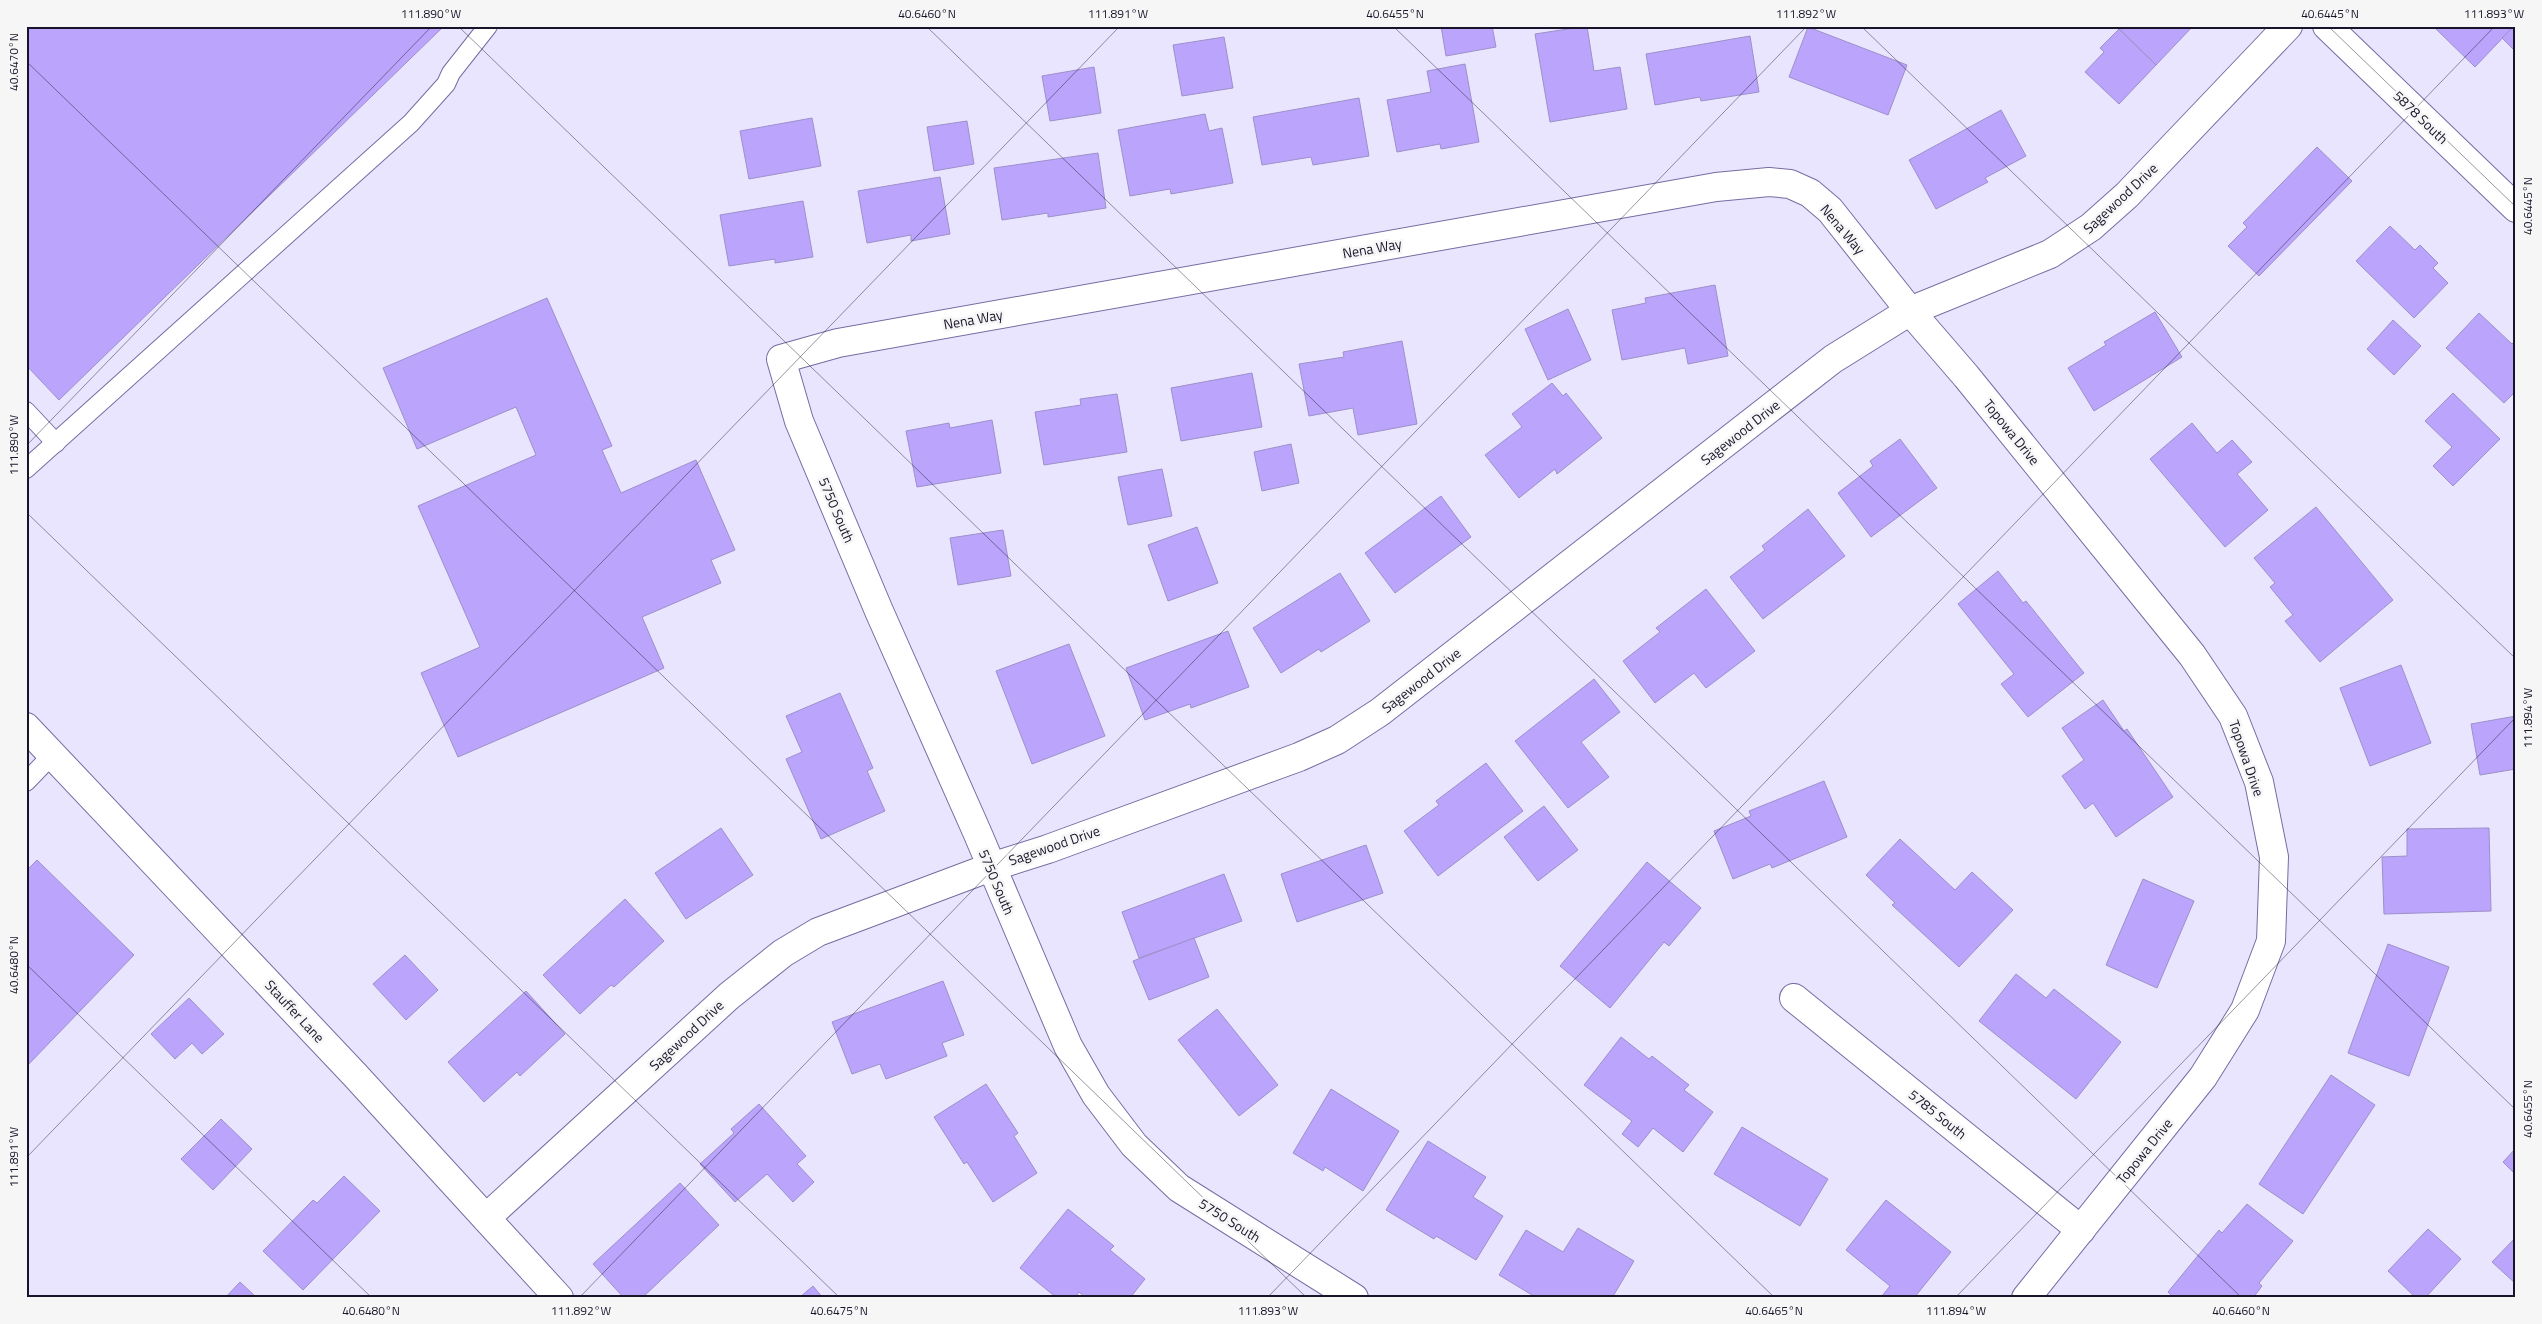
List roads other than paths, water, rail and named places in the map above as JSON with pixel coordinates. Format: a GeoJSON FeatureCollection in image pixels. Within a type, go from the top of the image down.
{"type":"FeatureCollection","features":[{"type":"Feature","properties":{"kind":"street","name":"Sagewood Drive"},"geometry":{"type":"LineString","coordinates":[[486,1218],[729,996],[783,953],[818,932],[990,867],[1048,849],[1299,757],[1337,740],[1388,706],[1833,360],[1910,311],[2050,254],[2091,227],[2127,195],[2288,26]]}},
{"type":"Feature","properties":{"kind":"street","name":"5878 South"},"geometry":{"type":"LineString","coordinates":[[2326,26],[2516,208]]}},
{"type":"Feature","properties":{"kind":"street","name":"Nena Way"},"geometry":{"type":"LineString","coordinates":[[781,359],[838,343],[1716,187],[1769,182],[1790,184],[1810,193],[1830,210],[1910,311]]}},
{"type":"Feature","properties":{"kind":"street","name":"Topowa Drive"},"geometry":{"type":"LineString","coordinates":[[1910,311],[1966,376],[2192,654],[2228,708],[2259,782],[2274,857],[2271,941],[2245,1010],[2203,1077],[2026,1298]]}},
{"type":"Feature","properties":{"kind":"street","name":"5750 South"},"geometry":{"type":"LineString","coordinates":[[781,359],[803,430],[879,611],[1068,1046],[1096,1095],[1134,1145],[1180,1188],[1354,1298]]}},
{"type":"Feature","properties":{"kind":"street","name":"Stauffer Lane"},"geometry":{"type":"LineString","coordinates":[[26,727],[355,1075],[559,1298]]}},
{"type":"Feature","properties":{"kind":"street","name":"5785 South"},"geometry":{"type":"LineString","coordinates":[[1794,998],[2081,1230]]}},
{"type":"Feature","properties":{"kind":"lane"},"geometry":{"type":"LineString","coordinates":[[26,469],[411,123],[446,84],[451,73],[488,26]]}},
{"type":"Feature","properties":{"kind":"lane"},"geometry":{"type":"LineString","coordinates":[[26,410],[56,443]]}},
{"type":"Feature","properties":{"kind":"lane"},"geometry":{"type":"LineString","coordinates":[[26,782],[53,754]]}}]}
